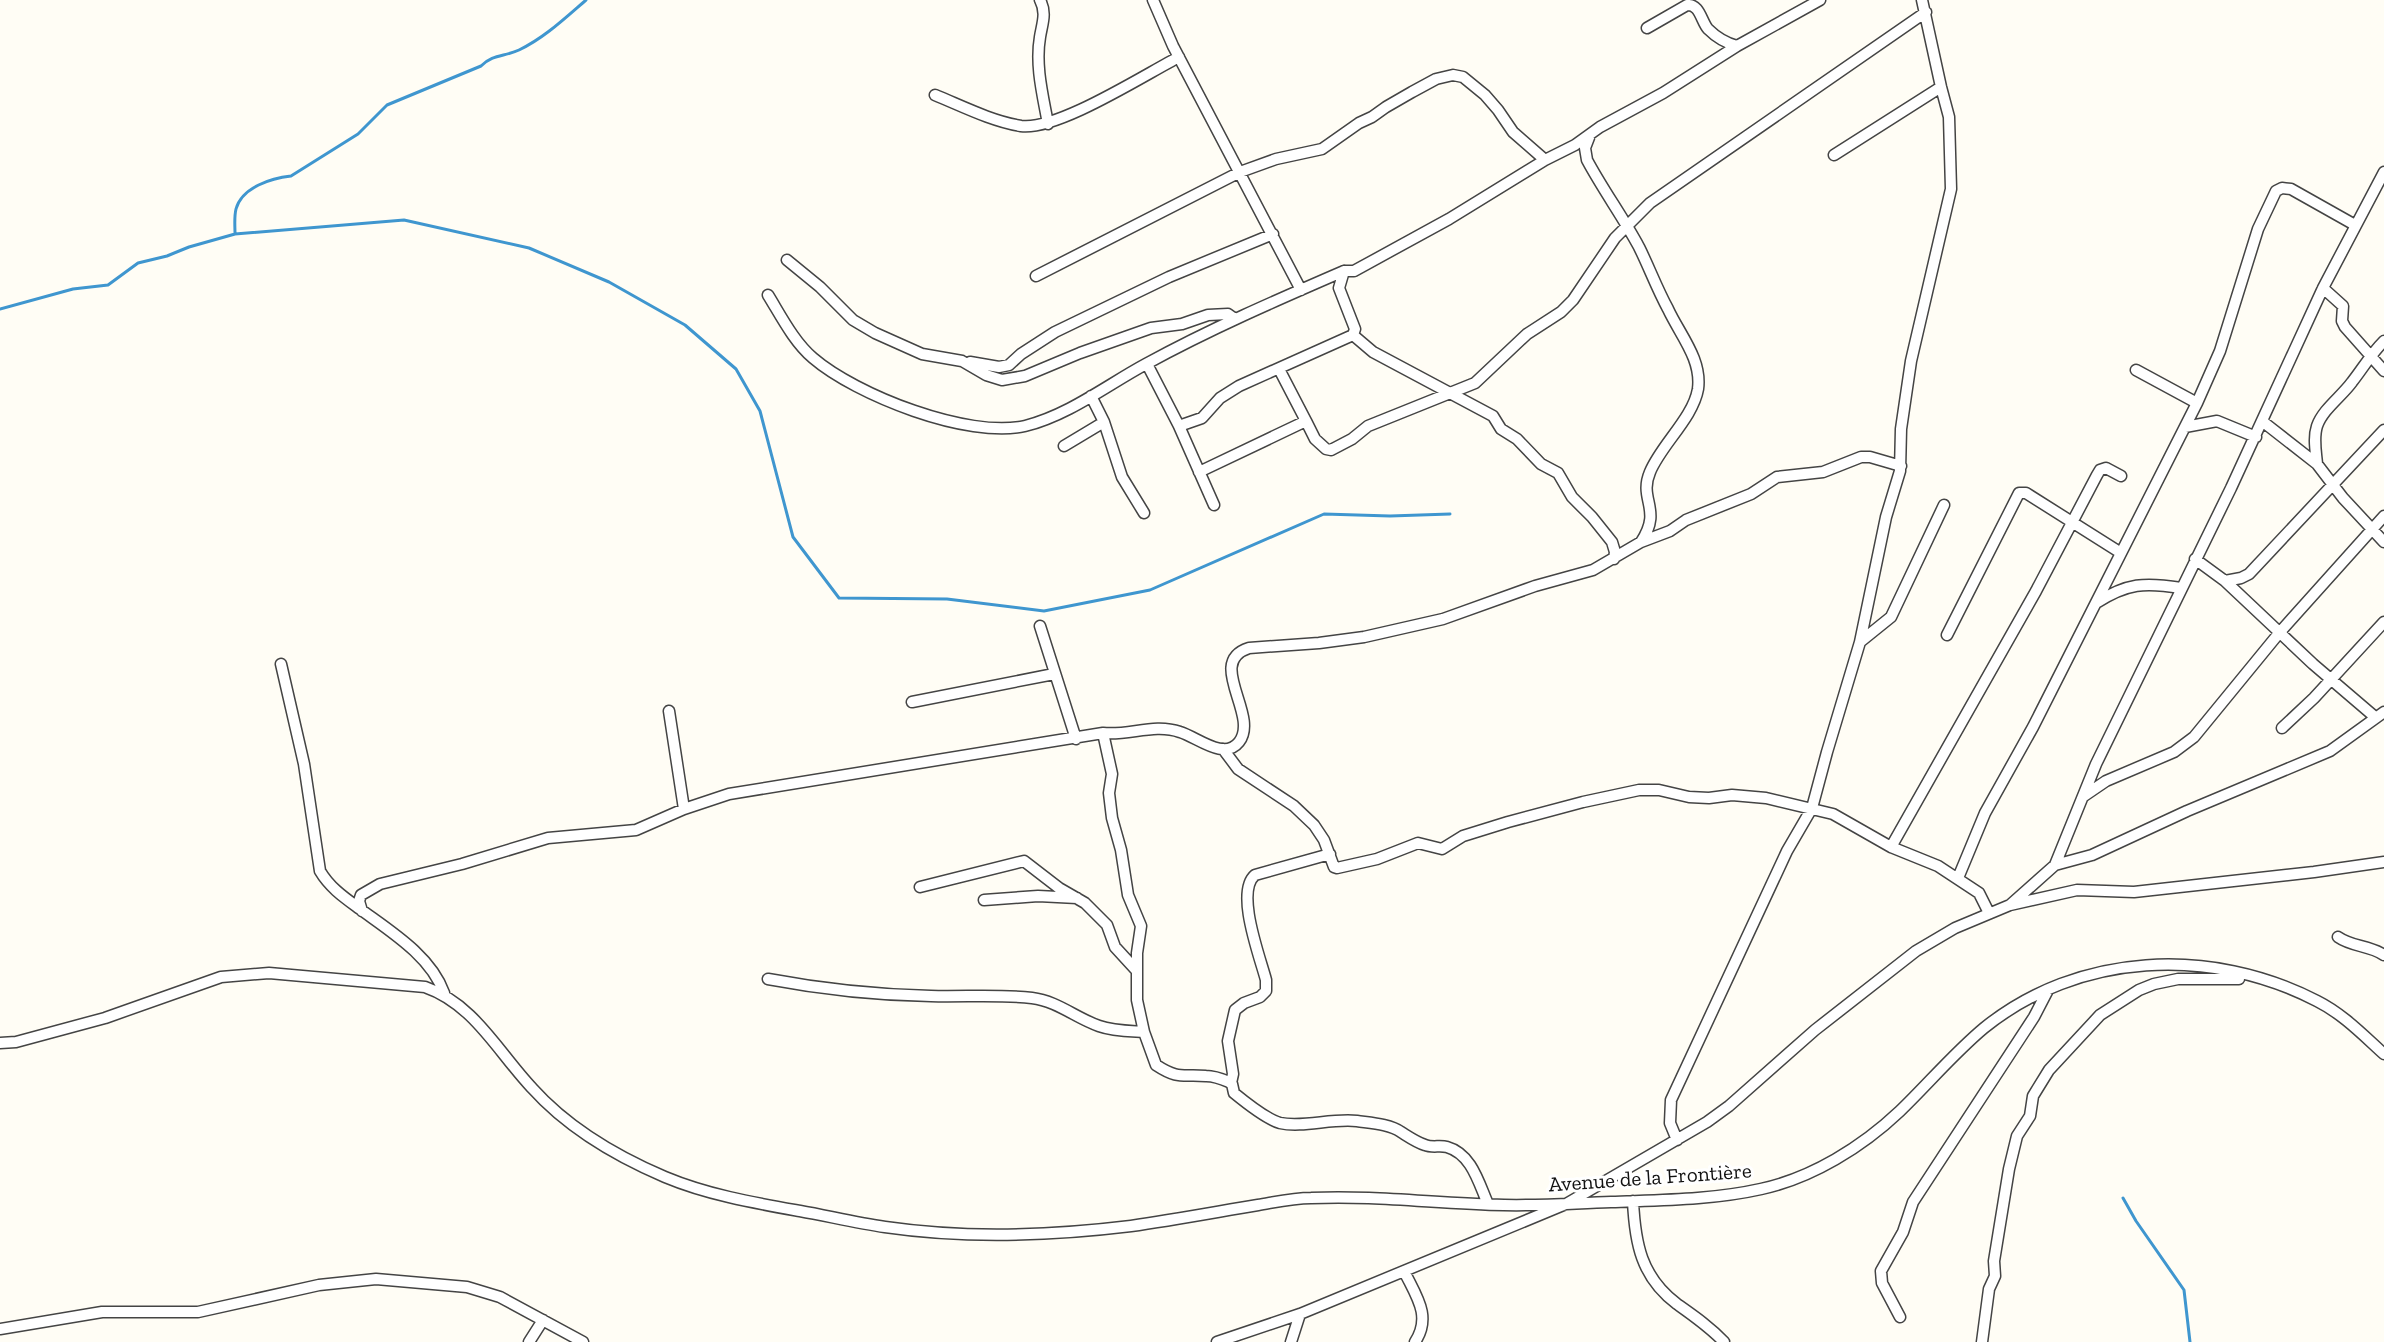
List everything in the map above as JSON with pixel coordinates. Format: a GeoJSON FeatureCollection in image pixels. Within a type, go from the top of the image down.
{"type":"FeatureCollection","features":[{"type":"Feature","properties":{"kind":"street"},"geometry":{"type":"LineString","coordinates":[[1040,0],[1044,12],[1039,40],[1039,72],[1048,124]]}},
{"type":"Feature","properties":{"kind":"street"},"geometry":{"type":"LineString","coordinates":[[1153,0],[1179,57],[1301,290]]}},
{"type":"Feature","properties":{"kind":"street"},"geometry":{"type":"LineString","coordinates":[[768,295],[801,346],[813,358],[870,393],[943,420],[981,429],[1001,430],[1024,426],[1053,417],[1147,364],[1235,319],[1344,271],[1354,271],[1449,219],[1600,127],[1664,93],[1737,46],[1820,0]]}},
{"type":"Feature","properties":{"kind":"street"},"geometry":{"type":"LineString","coordinates":[[1677,1140],[1670,1123],[1671,1100],[1787,851],[1812,808],[1860,642],[1886,517],[1901,466],[1899,451],[1901,429],[1911,362],[1951,189],[1949,117],[1922,0]]}},
{"type":"Feature","properties":{"kind":"street"},"geometry":{"type":"LineString","coordinates":[[1647,28],[1687,4],[1692,4],[1696,7],[1707,28],[1726,43],[1737,46]]}},
{"type":"Feature","properties":{"kind":"street"},"geometry":{"type":"LineString","coordinates":[[1279,369],[1315,439],[1326,449],[1331,450],[1352,439],[1368,426],[1475,383],[1527,334],[1561,312],[1573,300],[1626,226],[1650,203],[1926,12]]}},
{"type":"Feature","properties":{"kind":"street"},"geometry":{"type":"LineString","coordinates":[[934,95],[1000,121],[1023,126],[1048,124],[1179,57]]}},
{"type":"Feature","properties":{"kind":"street"},"geometry":{"type":"LineString","coordinates":[[1036,276],[1240,172],[1276,159],[1322,149],[1359,123],[1403,97],[1436,79],[1453,75],[1463,77],[1485,95],[1513,132],[1545,160]]}},
{"type":"Feature","properties":{"kind":"street"},"geometry":{"type":"LineString","coordinates":[[1834,154],[1941,87]]}},
{"type":"Feature","properties":{"kind":"street"},"geometry":{"type":"LineString","coordinates":[[1590,135],[1584,154],[1638,246],[1669,312],[1686,339],[1698,377],[1698,390],[1692,406],[1670,437],[1649,474],[1647,493],[1652,519],[1641,542]]}},
{"type":"Feature","properties":{"kind":"street"},"geometry":{"type":"LineString","coordinates":[[2055,865],[2082,797],[2256,436],[2323,288],[2384,172]]}},
{"type":"Feature","properties":{"kind":"street"},"geometry":{"type":"LineString","coordinates":[[1958,878],[1985,813],[2033,728],[2197,404],[2220,351],[2258,229],[2276,191],[2282,188],[2291,189],[2355,225]]}},
{"type":"Feature","properties":{"kind":"street"},"geometry":{"type":"LineString","coordinates":[[787,260],[820,287],[853,320],[875,333],[922,354],[999,367],[1009,365],[1021,354],[1055,332],[1169,278],[1273,234]]}},
{"type":"Feature","properties":{"kind":"street"},"geometry":{"type":"LineString","coordinates":[[1179,426],[1202,417],[1220,398],[1239,386],[1353,335],[1355,329],[1339,288],[1344,271]]}},
{"type":"Feature","properties":{"kind":"street"},"geometry":{"type":"LineString","coordinates":[[2323,288],[2343,306],[2344,327],[2384,371]]}},
{"type":"Feature","properties":{"kind":"street"},"geometry":{"type":"LineString","coordinates":[[962,361],[986,375],[1002,380],[1025,376],[1080,353],[1151,328],[1182,324],[1208,315],[1228,314],[1235,319]]}},
{"type":"Feature","properties":{"kind":"street"},"geometry":{"type":"LineString","coordinates":[[1353,335],[1373,352],[1493,416],[1501,429],[1524,445],[1541,464],[1558,473],[1572,497],[1612,542],[1615,552],[1614,559]]}},
{"type":"Feature","properties":{"kind":"street"},"geometry":{"type":"LineString","coordinates":[[2317,464],[2315,441],[2318,425],[2335,400],[2352,383],[2369,356],[2384,341]]}},
{"type":"Feature","properties":{"kind":"street"},"geometry":{"type":"LineString","coordinates":[[1147,364],[1179,426],[1214,505]]}},
{"type":"Feature","properties":{"kind":"street"},"geometry":{"type":"LineString","coordinates":[[2136,370],[2197,404]]}},
{"type":"Feature","properties":{"kind":"street"},"geometry":{"type":"LineString","coordinates":[[1091,396],[1104,422],[1122,477],[1144,513]]}},
{"type":"Feature","properties":{"kind":"street"},"geometry":{"type":"LineString","coordinates":[[1199,472],[1306,421]]}},
{"type":"Feature","properties":{"kind":"street"},"geometry":{"type":"LineString","coordinates":[[2185,427],[2217,421],[2256,436]]}},
{"type":"Feature","properties":{"kind":"street"},"geometry":{"type":"LineString","coordinates":[[2262,421],[2317,464],[2343,498],[2384,542]]}},
{"type":"Feature","properties":{"kind":"street"},"geometry":{"type":"LineString","coordinates":[[1064,446],[1104,422]]}},
{"type":"Feature","properties":{"kind":"street"},"geometry":{"type":"LineString","coordinates":[[2225,581],[2249,574],[2384,430]]}},
{"type":"Feature","properties":{"kind":"street"},"geometry":{"type":"LineString","coordinates":[[1222,749],[1238,744],[1244,728],[1231,671],[1232,661],[1238,651],[1364,637],[1443,619],[1535,586],[1593,570],[1641,542],[1670,531],[1686,520],[1751,494],[1777,477],[1823,472],[1835,465],[1861,457],[1870,457],[1901,466]]}},
{"type":"Feature","properties":{"kind":"street"},"geometry":{"type":"LineString","coordinates":[[1892,847],[2073,523],[2100,470],[2106,468],[2121,476]]}},
{"type":"Feature","properties":{"kind":"street"},"geometry":{"type":"LineString","coordinates":[[1947,635],[2019,494],[2026,493],[2121,553]]}},
{"type":"Feature","properties":{"kind":"street"},"geometry":{"type":"LineString","coordinates":[[1860,642],[1891,617],[1944,506]]}},
{"type":"Feature","properties":{"kind":"street"},"geometry":{"type":"LineString","coordinates":[[2082,797],[2106,781],[2174,752],[2194,737],[2280,632],[2384,516]]}},
{"type":"Feature","properties":{"kind":"street"},"geometry":{"type":"LineString","coordinates":[[2010,905],[2055,865],[2092,855],[2187,811],[2331,751],[2380,715],[2330,680],[2225,581],[2195,559]]}},
{"type":"Feature","properties":{"kind":"street"},"geometry":{"type":"LineString","coordinates":[[2096,603],[2116,590],[2142,584],[2181,588]]}},
{"type":"Feature","properties":{"kind":"street"},"geometry":{"type":"LineString","coordinates":[[2282,728],[2384,622]]}},
{"type":"Feature","properties":{"kind":"street"},"geometry":{"type":"LineString","coordinates":[[1040,626],[1076,739]]}},
{"type":"Feature","properties":{"kind":"street"},"geometry":{"type":"LineString","coordinates":[[281,664],[304,764],[320,872],[335,890],[395,936],[426,964],[440,982],[444,993]]}},
{"type":"Feature","properties":{"kind":"street"},"geometry":{"type":"LineString","coordinates":[[912,702],[1054,674]]}},
{"type":"Feature","properties":{"kind":"street"},"geometry":{"type":"LineString","coordinates":[[669,711],[684,809]]}},
{"type":"Feature","properties":{"kind":"street"},"geometry":{"type":"LineString","coordinates":[[363,911],[359,898],[364,892],[380,884],[462,864],[548,838],[636,830],[684,809],[729,794],[858,771],[1103,733],[1122,734],[1153,728],[1171,730],[1222,749],[1238,769],[1300,811],[1314,825],[1330,854],[1334,867],[1341,868],[1377,859],[1418,843],[1442,849],[1463,836],[1508,822],[1639,790],[1659,790],[1689,797],[1709,798],[1732,795],[1766,798],[1833,814],[1892,847],[1938,866],[1958,878],[1979,893],[1989,914]]}},
{"type":"Feature","properties":{"kind":"street"},"geometry":{"type":"LineString","coordinates":[[1103,733],[1113,774],[1109,793],[1112,818],[1121,850],[1126,886],[1141,926],[1137,1000],[1144,1032],[1156,1065],[1166,1072],[1186,1077],[1206,1076],[1231,1083]]}},
{"type":"Feature","properties":{"kind":"street"},"geometry":{"type":"LineString","coordinates":[[1330,854],[1251,878],[1246,900],[1266,980],[1266,991],[1260,998],[1244,1003],[1235,1010],[1228,1041],[1233,1074],[1231,1083],[1234,1093],[1278,1123],[1344,1120],[1359,1122],[1398,1130],[1428,1146],[1451,1148],[1468,1161],[1488,1204]]}},
{"type":"Feature","properties":{"kind":"street"},"geometry":{"type":"LineString","coordinates":[[920,886],[1024,861],[1059,888],[1078,898],[1107,925],[1115,947],[1137,971]]}},
{"type":"Feature","properties":{"kind":"street"},"geometry":{"type":"LineString","coordinates":[[1217,1342],[1300,1314],[1566,1204],[1707,1122],[1729,1106],[1815,1030],[1916,951],[1954,928],[2010,905],[2077,890],[2134,892],[2381,865]]}},
{"type":"Feature","properties":{"kind":"street"},"geometry":{"type":"LineString","coordinates":[[984,900],[1038,896],[1078,898]]}},
{"type":"Feature","properties":{"kind":"street"},"geometry":{"type":"LineString","coordinates":[[2338,937],[2350,944],[2372,947],[2384,955]]}},
{"type":"Feature","properties":{"kind":"street","name":"Avenue de la Frontière"},"geometry":{"type":"LineString","coordinates":[[444,993],[474,1019],[534,1091],[570,1122],[632,1161],[668,1179],[752,1202],[884,1227],[1014,1236],[1041,1236],[1134,1226],[1315,1197],[1507,1205],[1566,1204],[1733,1195],[1781,1185],[1831,1162],[1867,1138],[1894,1117],[1980,1031],[2012,1008],[2048,990],[2102,972],[2150,963],[2191,964],[2266,980],[2322,1003],[2347,1020],[2384,1054]]}},
{"type":"Feature","properties":{"kind":"street"},"geometry":{"type":"LineString","coordinates":[[0,1043],[26,1040],[105,1018],[221,977],[268,973],[337,980],[393,982],[425,987],[444,993]]}},
{"type":"Feature","properties":{"kind":"street"},"geometry":{"type":"LineString","coordinates":[[768,979],[849,991],[1039,999],[1073,1011],[1099,1026],[1144,1032]]}},
{"type":"Feature","properties":{"kind":"street"},"geometry":{"type":"LineString","coordinates":[[1982,1342],[1989,1289],[1995,1276],[1994,1261],[1999,1225],[2017,1136],[2030,1116],[2033,1096],[2052,1066],[2100,1015],[2139,990],[2178,979],[2266,980]]}},
{"type":"Feature","properties":{"kind":"street"},"geometry":{"type":"LineString","coordinates":[[1900,1317],[1882,1283],[1881,1270],[1903,1232],[1914,1203],[2034,1017],[2048,990]]}},
{"type":"Feature","properties":{"kind":"street"},"geometry":{"type":"LineString","coordinates":[[1633,1201],[1635,1235],[1647,1269],[1676,1303],[1693,1314],[1724,1342]]}},
{"type":"Feature","properties":{"kind":"street"},"geometry":{"type":"LineString","coordinates":[[1404,1271],[1424,1318],[1423,1328],[1415,1342]]}},
{"type":"Feature","properties":{"kind":"street"},"geometry":{"type":"LineString","coordinates":[[0,1329],[102,1312],[198,1312],[319,1285],[376,1279],[466,1287],[500,1297],[582,1342]]}},
{"type":"Feature","properties":{"kind":"street"},"geometry":{"type":"LineString","coordinates":[[1291,1342],[1300,1314]]}},
{"type":"Feature","properties":{"kind":"street"},"geometry":{"type":"LineString","coordinates":[[528,1342],[543,1320]]}},
{"type":"Feature","properties":{"kind":"waterway"},"geometry":{"type":"LineString","coordinates":[[235,234],[236,209],[239,201],[251,189],[275,179],[291,176],[358,134],[387,105],[481,66],[494,58],[514,52],[537,40],[586,0]]}},
{"type":"Feature","properties":{"kind":"waterway"},"geometry":{"type":"LineString","coordinates":[[0,309],[73,289],[108,285],[138,263],[235,234],[404,220],[529,248],[609,282],[685,325],[736,369],[760,411],[793,537],[839,598],[947,599],[1044,611],[1150,590],[1324,514],[1390,516],[1450,514]]}},
{"type":"Feature","properties":{"kind":"waterway"},"geometry":{"type":"LineString","coordinates":[[2123,1198],[2136,1221],[2184,1290],[2190,1342]]}}]}
